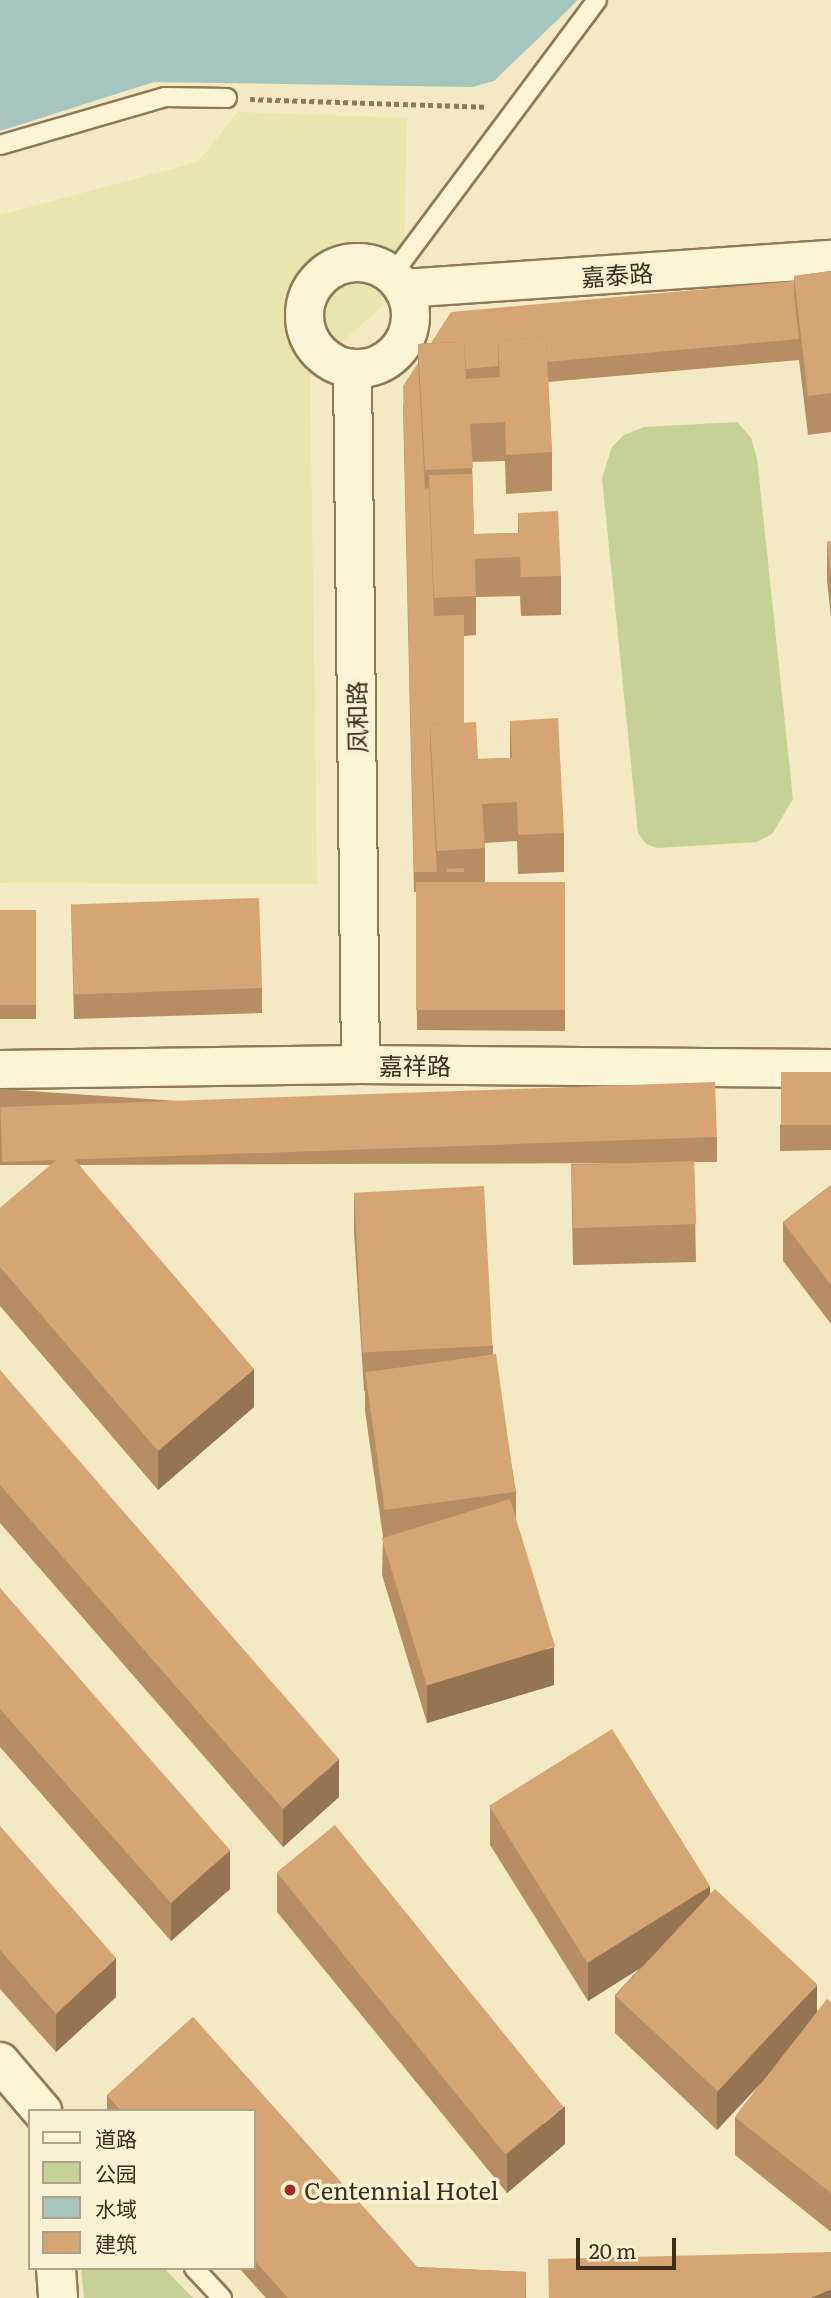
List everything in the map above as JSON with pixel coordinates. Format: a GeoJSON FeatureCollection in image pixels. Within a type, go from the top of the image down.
{"type":"FeatureCollection","features":[{"type":"Feature","properties":{"kind":"main road"},"geometry":{"type":"LineString","coordinates":[[0,2062],[40,2109]]}},
{"type":"Feature","properties":{"kind":"main road"},"geometry":{"type":"LineString","coordinates":[[56,2270],[58,2298]]}},
{"type":"Feature","properties":{"kind":"street","name":"嘉泰路"},"geometry":{"type":"LineString","coordinates":[[398,282],[831,259]]}},
{"type":"Feature","properties":{"kind":"street"},"geometry":{"type":"LineString","coordinates":[[346,262],[378,266],[398,282],[411,321],[397,352],[384,362],[352,369],[336,365],[311,343],[303,310],[317,279],[346,262]]}},
{"type":"Feature","properties":{"kind":"street","name":"凤和路"},"geometry":{"type":"LineString","coordinates":[[352,369],[360,1064]]}},
{"type":"Feature","properties":{"kind":"street","name":"嘉祥路"},"geometry":{"type":"LineString","coordinates":[[0,1069],[360,1064],[831,1068]]}},
{"type":"Feature","properties":{"kind":"lane"},"geometry":{"type":"LineString","coordinates":[[398,282],[515,108],[597,0]]}},
{"type":"Feature","properties":{"kind":"lane"},"geometry":{"type":"LineString","coordinates":[[0,145],[165,97],[227,98]]}},
{"type":"Feature","properties":{"kind":"lane"},"geometry":{"type":"LineString","coordinates":[[196,2270],[222,2298]]}},
{"type":"Feature","properties":{"kind":"path"},"geometry":{"type":"LineString","coordinates":[[227,98],[515,108]]}},
{"type":"Feature","properties":{"kind":"shaded area"},"geometry":{"type":"Polygon","coordinates":[[[238,112],[407,118],[403,288],[310,370],[317,884],[0,883],[0,215],[198,162],[238,112]]]}},
{"type":"Feature","properties":{"kind":"green space"},"geometry":{"type":"Polygon","coordinates":[[[737,422],[751,438],[757,458],[793,799],[772,834],[757,842],[657,848],[646,844],[638,833],[602,478],[612,447],[624,435],[644,427],[737,422]]]}},
{"type":"Feature","properties":{"kind":"green space"},"geometry":{"type":"Polygon","coordinates":[[[81,2270],[166,2270],[193,2298],[84,2298],[81,2270]]]}},
{"type":"Feature","properties":{"kind":"water"},"geometry":{"type":"Polygon","coordinates":[[[0,0],[578,0],[494,81],[472,87],[154,82],[0,131],[0,0]]]}},
{"type":"Feature","properties":{"kind":"building"},"geometry":{"type":"Polygon","coordinates":[[[831,271],[831,393],[808,396],[794,276],[831,271]]]}},
{"type":"Feature","properties":{"kind":"building"},"geometry":{"type":"Polygon","coordinates":[[[794,281],[799,339],[547,362],[546,337],[498,340],[498,366],[466,369],[464,342],[431,343],[451,312],[794,281]]]}},
{"type":"Feature","properties":{"kind":"building"},"geometry":{"type":"Polygon","coordinates":[[[546,337],[552,452],[506,455],[505,422],[470,424],[473,468],[425,470],[418,344],[464,342],[466,379],[500,377],[498,340],[546,337]]]}},
{"type":"Feature","properties":{"kind":"building"},"geometry":{"type":"Polygon","coordinates":[[[418,363],[425,489],[429,488],[434,616],[464,615],[464,723],[430,725],[437,872],[414,872],[403,386],[418,363]]]}},
{"type":"Feature","properties":{"kind":"building"},"geometry":{"type":"Polygon","coordinates":[[[472,474],[474,534],[519,533],[518,513],[558,511],[561,576],[521,577],[520,557],[475,559],[476,596],[434,598],[429,475],[472,474]]]}},
{"type":"Feature","properties":{"kind":"building"},"geometry":{"type":"Polygon","coordinates":[[[831,541],[831,578],[827,542],[831,541]]]}},
{"type":"Feature","properties":{"kind":"building"},"geometry":{"type":"Polygon","coordinates":[[[558,718],[564,833],[518,835],[517,802],[482,804],[485,848],[437,851],[430,725],[476,722],[478,759],[512,758],[510,721],[558,718]]]}},
{"type":"Feature","properties":{"kind":"building"},"geometry":{"type":"Polygon","coordinates":[[[464,868],[464,872],[447,872],[447,869],[464,868]]]}},
{"type":"Feature","properties":{"kind":"building"},"geometry":{"type":"Polygon","coordinates":[[[416,882],[565,882],[565,1010],[416,1010],[416,882]]]}},
{"type":"Feature","properties":{"kind":"building"},"geometry":{"type":"Polygon","coordinates":[[[259,898],[262,988],[74,995],[71,905],[259,898]]]}},
{"type":"Feature","properties":{"kind":"building"},"geometry":{"type":"Polygon","coordinates":[[[0,910],[36,910],[36,1005],[0,1005],[0,910]]]}},
{"type":"Feature","properties":{"kind":"building"},"geometry":{"type":"Polygon","coordinates":[[[781,1072],[831,1072],[831,1125],[781,1125],[781,1072]]]}},
{"type":"Feature","properties":{"kind":"building"},"geometry":{"type":"Polygon","coordinates":[[[715,1082],[717,1137],[2,1162],[0,1107],[715,1082]]]}},
{"type":"Feature","properties":{"kind":"building"},"geometry":{"type":"Polygon","coordinates":[[[67,1151],[254,1369],[158,1451],[0,1267],[0,1208],[67,1151]]]}},
{"type":"Feature","properties":{"kind":"building"},"geometry":{"type":"Polygon","coordinates":[[[694,1161],[696,1224],[573,1228],[571,1165],[694,1161]]]}},
{"type":"Feature","properties":{"kind":"building"},"geometry":{"type":"Polygon","coordinates":[[[831,1185],[831,1285],[783,1222],[831,1185]]]}},
{"type":"Feature","properties":{"kind":"building"},"geometry":{"type":"Polygon","coordinates":[[[484,1186],[492,1346],[363,1353],[354,1193],[484,1186]]]}},
{"type":"Feature","properties":{"kind":"building"},"geometry":{"type":"Polygon","coordinates":[[[496,1354],[515,1492],[385,1510],[365,1372],[496,1354]]]}},
{"type":"Feature","properties":{"kind":"building"},"geometry":{"type":"Polygon","coordinates":[[[0,1370],[339,1759],[283,1809],[0,1485],[0,1370]]]}},
{"type":"Feature","properties":{"kind":"building"},"geometry":{"type":"Polygon","coordinates":[[[510,1499],[555,1646],[427,1685],[382,1538],[510,1499]]]}},
{"type":"Feature","properties":{"kind":"building"},"geometry":{"type":"Polygon","coordinates":[[[0,1588],[230,1850],[171,1903],[0,1709],[0,1588]]]}},
{"type":"Feature","properties":{"kind":"building"},"geometry":{"type":"Polygon","coordinates":[[[612,1729],[710,1886],[587,1963],[489,1806],[612,1729]]]}},
{"type":"Feature","properties":{"kind":"building"},"geometry":{"type":"Polygon","coordinates":[[[335,1825],[563,2107],[505,2154],[277,1872],[335,1825]]]}},
{"type":"Feature","properties":{"kind":"building"},"geometry":{"type":"Polygon","coordinates":[[[0,1826],[116,1958],[56,2014],[0,1950],[0,1826]]]}},
{"type":"Feature","properties":{"kind":"building"},"geometry":{"type":"Polygon","coordinates":[[[715,1889],[817,1984],[718,2091],[615,1996],[715,1889]]]}},
{"type":"Feature","properties":{"kind":"building"},"geometry":{"type":"Polygon","coordinates":[[[827,1999],[831,2002],[831,2193],[735,2117],[827,1999]]]}},
{"type":"Feature","properties":{"kind":"building","name":"Centennial Hotel"},"geometry":{"type":"Polygon","coordinates":[[[193,2017],[417,2267],[526,2272],[525,2298],[288,2298],[256,2262],[256,2109],[119,2109],[107,2095],[193,2017]]]}},
{"type":"Feature","properties":{"kind":"building"},"geometry":{"type":"Polygon","coordinates":[[[831,2252],[831,2289],[810,2298],[549,2298],[548,2259],[831,2252]]]}},
{"type":"Feature","properties":{"kind":"place","name":"Centennial Hotel"},"geometry":{"type":"Point","coordinates":[290,2190]}}]}
